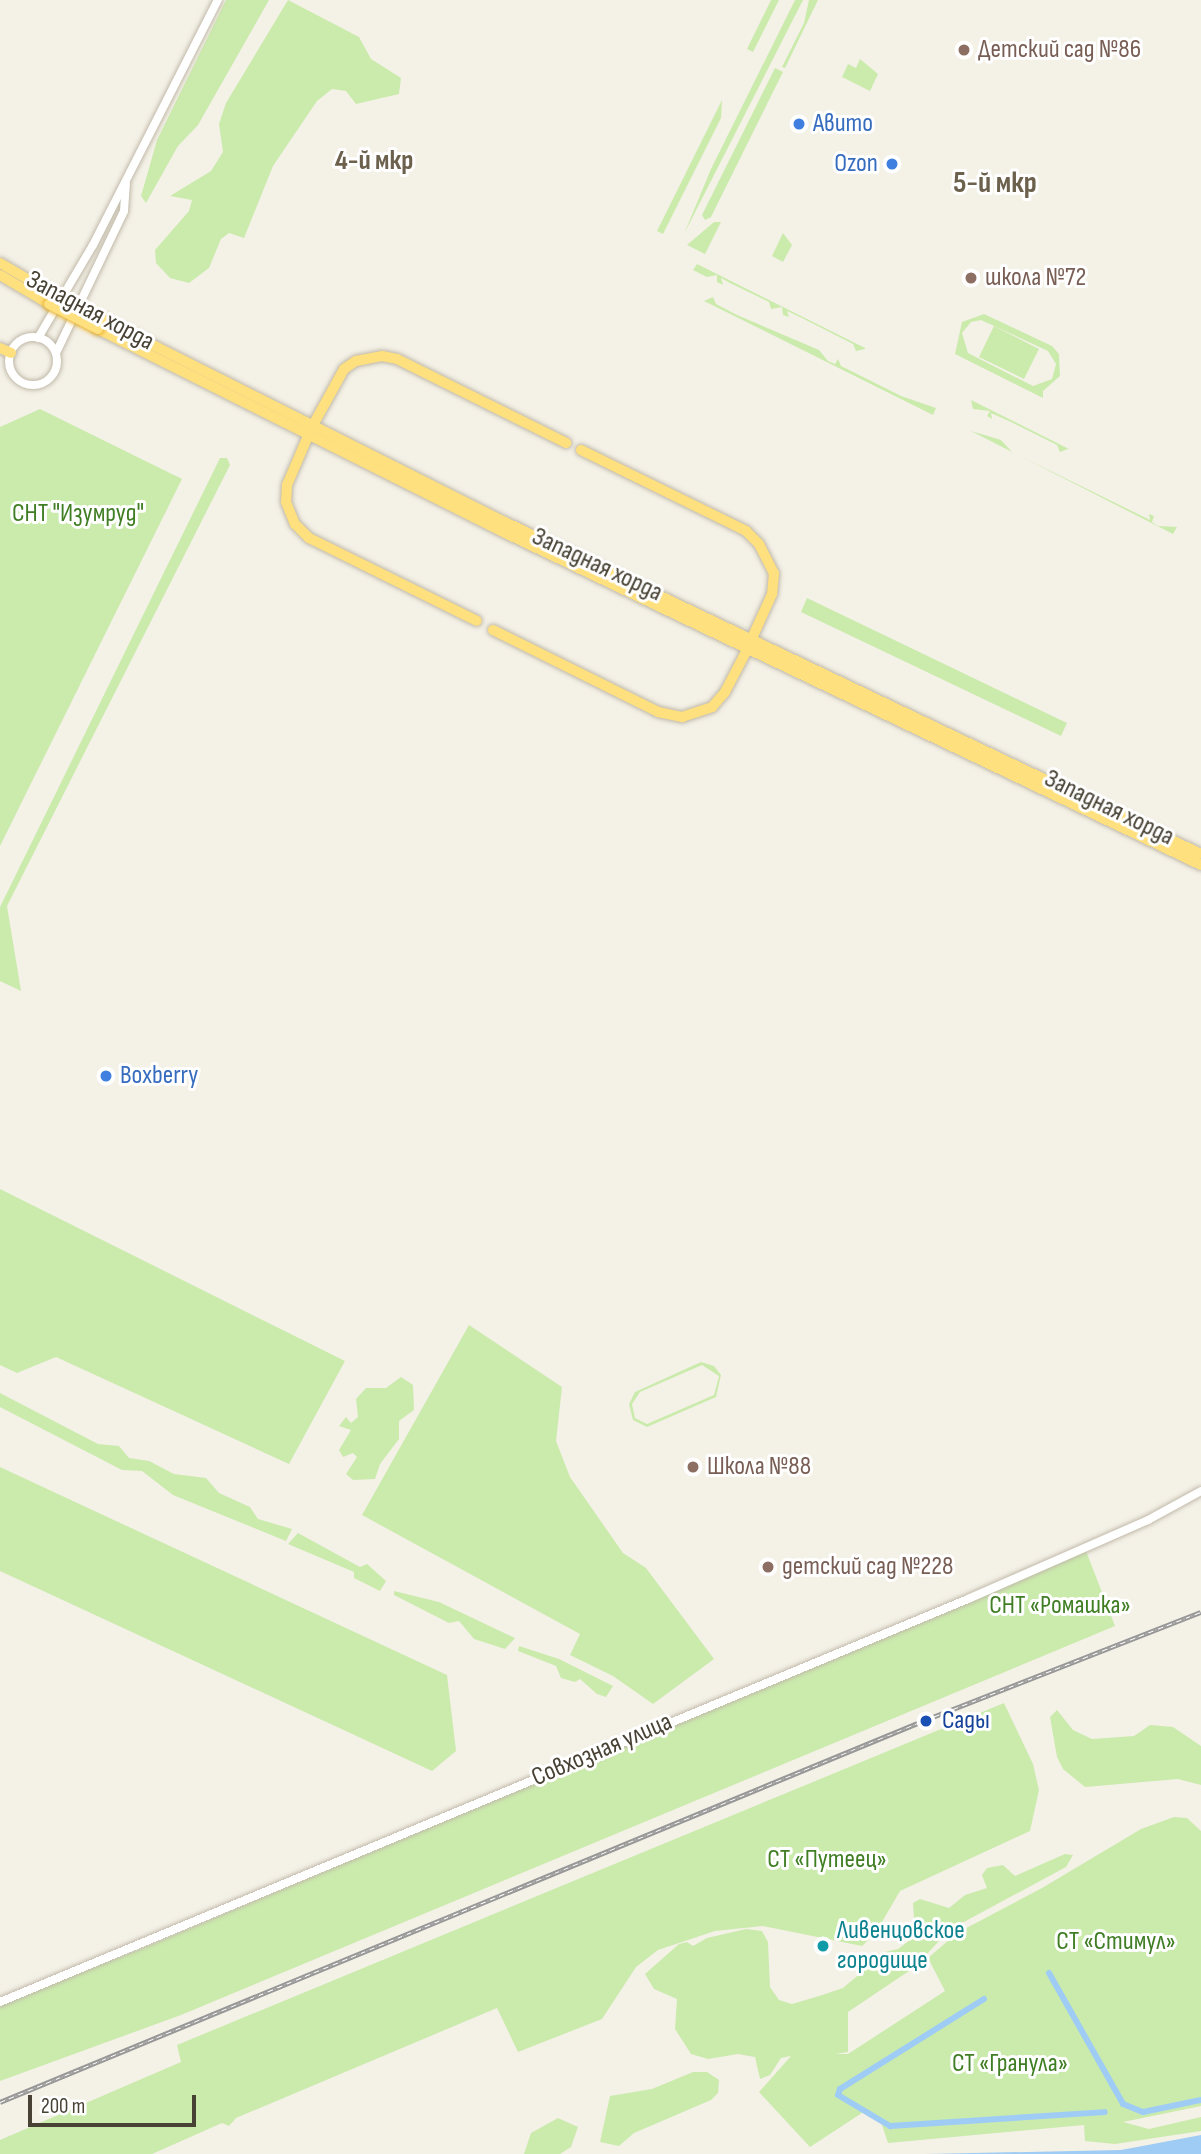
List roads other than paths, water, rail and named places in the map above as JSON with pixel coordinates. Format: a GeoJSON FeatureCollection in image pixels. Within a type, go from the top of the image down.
{"type":"FeatureCollection","features":[{"type":"Feature","properties":{"kind":"highway","name":"Западная хорда"},"geometry":{"type":"LineString","coordinates":[[0,263],[51,299]]}},
{"type":"Feature","properties":{"kind":"highway","name":"Западная хорда"},"geometry":{"type":"LineString","coordinates":[[0,275],[548,548],[1201,854]]}},
{"type":"Feature","properties":{"kind":"highway"},"geometry":{"type":"LineString","coordinates":[[477,621],[309,538],[295,524],[286,502],[288,485],[310,431],[344,369],[363,358],[382,356],[397,359],[566,443]]}},
{"type":"Feature","properties":{"kind":"highway"},"geometry":{"type":"LineString","coordinates":[[493,630],[658,712],[682,717],[712,707],[751,641],[772,594],[774,573],[759,544],[746,531],[581,450]]}},
{"type":"Feature","properties":{"kind":"highway","name":"Западная хорда"},"geometry":{"type":"LineString","coordinates":[[751,641],[1201,865]]}},
{"type":"Feature","properties":{"kind":"street"},"geometry":{"type":"LineString","coordinates":[[38,338],[127,178],[218,0]]}},
{"type":"Feature","properties":{"kind":"street"},"geometry":{"type":"LineString","coordinates":[[56,353],[38,338],[20,341],[5,350],[11,372],[31,385],[53,375],[56,353],[124,211],[127,178]]}},
{"type":"Feature","properties":{"kind":"street","name":"Совхозная улица"},"geometry":{"type":"LineString","coordinates":[[0,2002],[968,1599],[1148,1520],[1201,1491]]}},
{"type":"Feature","properties":{"kind":"water"},"geometry":{"type":"Polygon","coordinates":[[[1201,2135],[1201,2154],[926,2154],[1121,2150],[1201,2135]]]}},
{"type":"Feature","properties":{"kind":"waterway"},"geometry":{"type":"LineString","coordinates":[[1049,1973],[1123,2104],[1143,2112],[1201,2100]]}},
{"type":"Feature","properties":{"kind":"waterway"},"geometry":{"type":"LineString","coordinates":[[984,1999],[840,2089],[838,2095],[890,2126],[1105,2112]]}},
{"type":"Feature","properties":{"kind":"railway"},"geometry":{"type":"LineString","coordinates":[[0,2102],[925,1720],[1201,1612]]}},
{"type":"Feature","properties":{"kind":"place","name":"Детский сад №86"},"geometry":{"type":"Point","coordinates":[964,50]}},
{"type":"Feature","properties":{"kind":"place","name":"Авито"},"geometry":{"type":"Point","coordinates":[799,124]}},
{"type":"Feature","properties":{"kind":"place","name":"Ozon"},"geometry":{"type":"Point","coordinates":[892,164]}},
{"type":"Feature","properties":{"kind":"place","name":"школа №72"},"geometry":{"type":"Point","coordinates":[971,278]}},
{"type":"Feature","properties":{"kind":"place","name":"Boxberry"},"geometry":{"type":"Point","coordinates":[106,1076]}},
{"type":"Feature","properties":{"kind":"place","name":"Школа №88"},"geometry":{"type":"Point","coordinates":[693,1467]}},
{"type":"Feature","properties":{"kind":"place","name":"детский сад №228"},"geometry":{"type":"Point","coordinates":[768,1567]}},
{"type":"Feature","properties":{"kind":"place","name":"Сады"},"geometry":{"type":"Point","coordinates":[926,1721]}},
{"type":"Feature","properties":{"kind":"place","name":"Ливенцовское городище"},"geometry":{"type":"Point","coordinates":[823,1946]}},
{"type":"Feature","properties":{"kind":"district","name":"4-й мкр"},"geometry":{"type":"Point","coordinates":[374,161]}},
{"type":"Feature","properties":{"kind":"district","name":"5-й мкр"},"geometry":{"type":"Point","coordinates":[995,183]}},
{"type":"Feature","properties":{"kind":"park label","name":"СНТ \"Изумруд\""},"geometry":{"type":"Point","coordinates":[78,514]}},
{"type":"Feature","properties":{"kind":"park label","name":"СНТ «Ромашка»"},"geometry":{"type":"Point","coordinates":[1060,1606]}},
{"type":"Feature","properties":{"kind":"park label","name":"СТ «Путеец»"},"geometry":{"type":"Point","coordinates":[827,1860]}},
{"type":"Feature","properties":{"kind":"park label","name":"СТ «Стимул»"},"geometry":{"type":"Point","coordinates":[1116,1942]}},
{"type":"Feature","properties":{"kind":"park label","name":"СТ «Гранула»"},"geometry":{"type":"Point","coordinates":[1010,2064]}}]}
